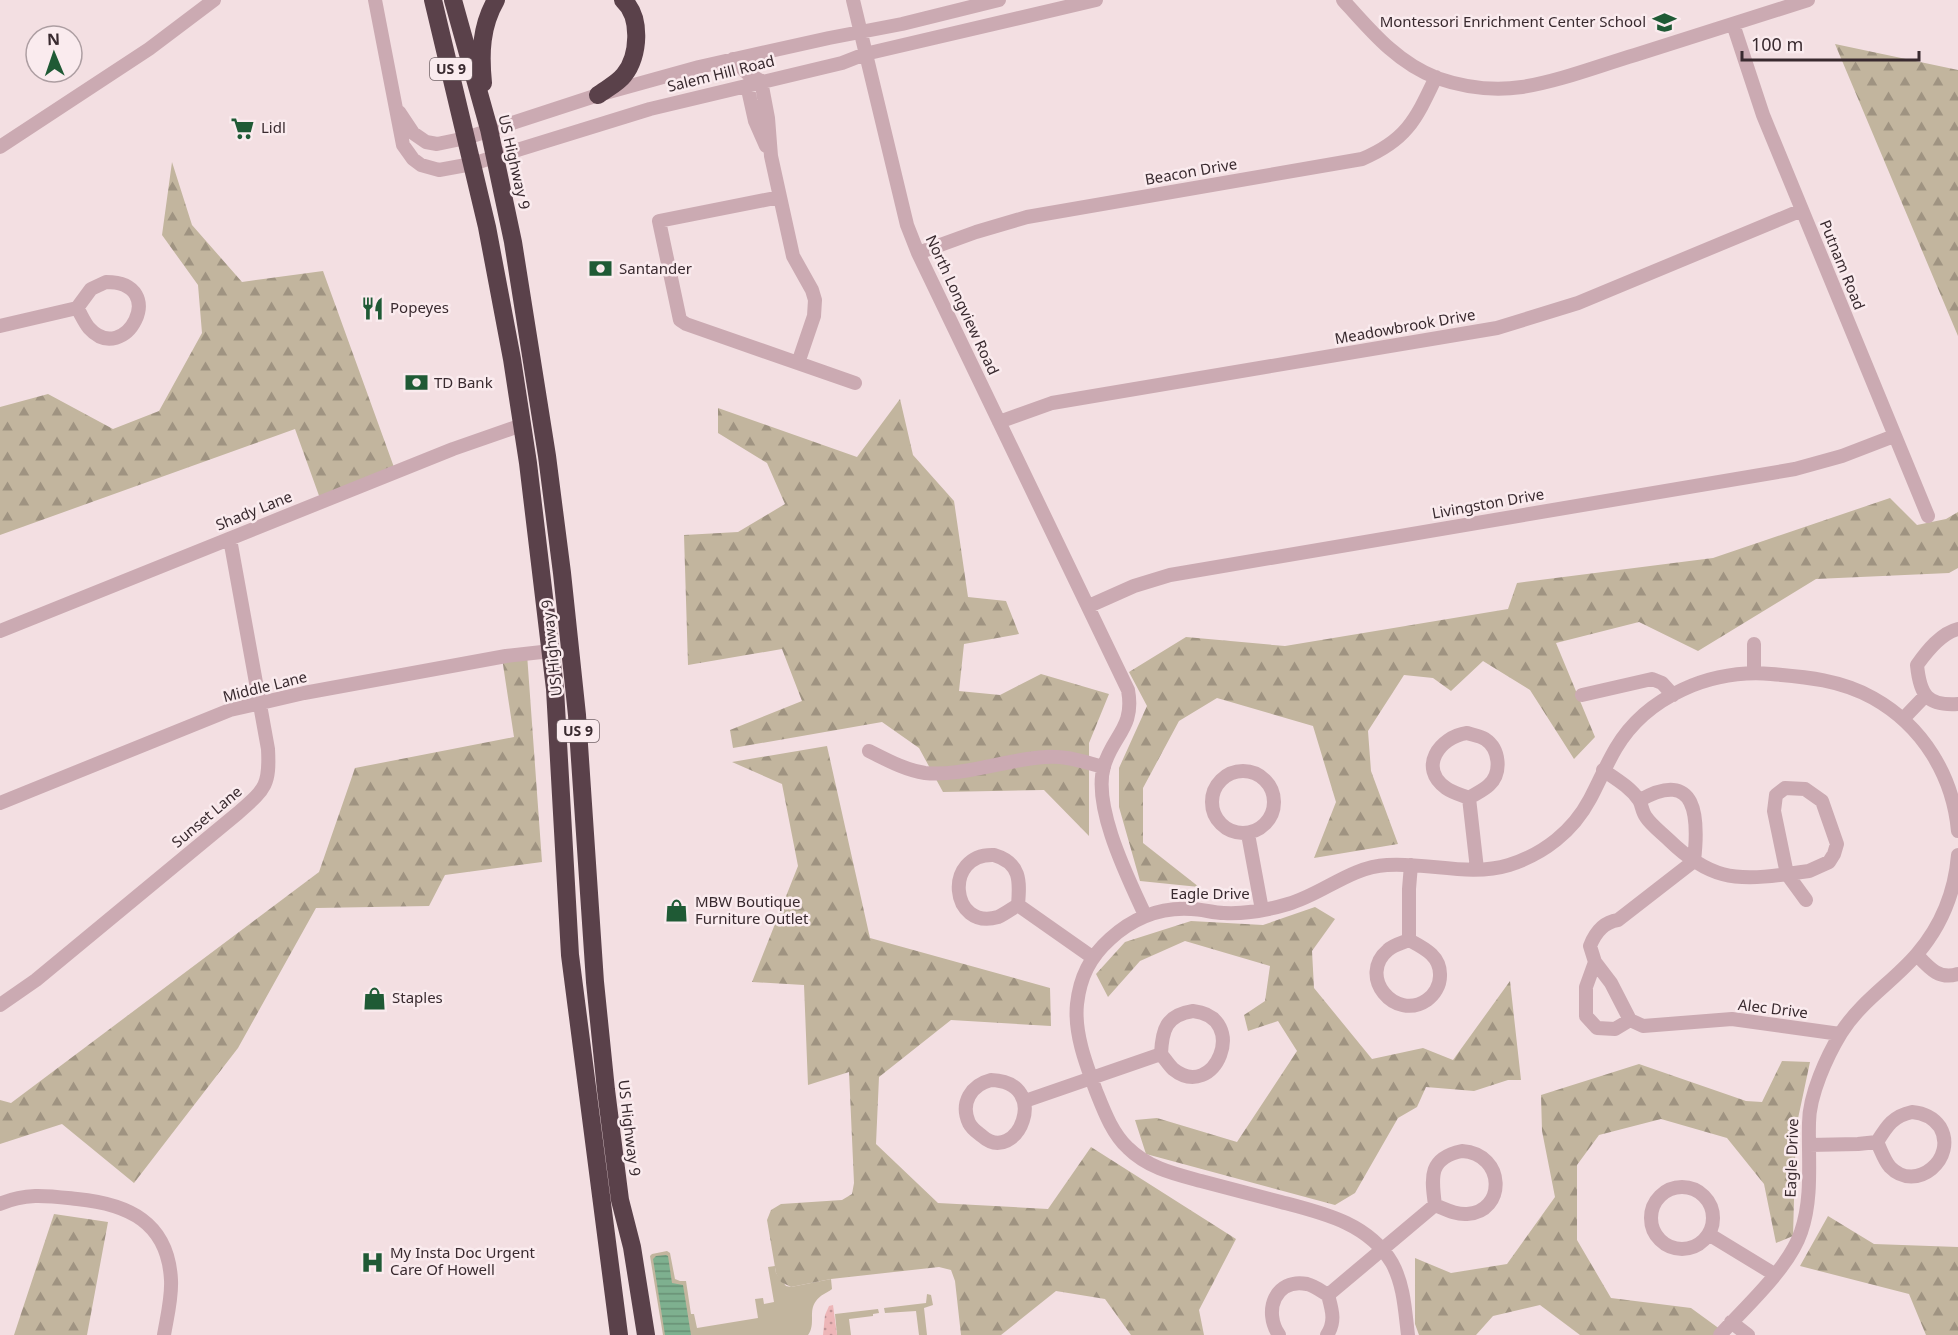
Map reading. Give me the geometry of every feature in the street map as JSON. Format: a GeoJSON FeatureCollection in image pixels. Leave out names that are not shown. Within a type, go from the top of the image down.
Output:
{"type":"FeatureCollection","features":[{"type":"Feature","properties":{"kind":"highway","name":"US Highway 9"},"geometry":{"type":"LineString","coordinates":[[433,0],[489,239],[522,425],[555,689],[570,955],[619,1335]]}},
{"type":"Feature","properties":{"kind":"highway","name":"US Highway 9"},"geometry":{"type":"LineString","coordinates":[[453,0],[487,122],[513,242],[547,456],[561,561],[577,715],[595,982],[606,1090],[620,1200],[632,1247],[646,1335]]}},
{"type":"Feature","properties":{"kind":"highway"},"geometry":{"type":"LineString","coordinates":[[487,122],[482,74],[482,36],[488,14],[496,0]]}},
{"type":"Feature","properties":{"kind":"highway"},"geometry":{"type":"LineString","coordinates":[[598,95],[623,77],[634,56],[636,35],[633,16],[623,0]]}},
{"type":"Feature","properties":{"kind":"street"},"geometry":{"type":"LineString","coordinates":[[0,147],[149,49],[214,0]]}},
{"type":"Feature","properties":{"kind":"street","name":"Salem Hill Road"},"geometry":{"type":"LineString","coordinates":[[375,0],[404,145],[413,159],[421,165],[439,170],[472,164],[495,155],[650,109],[842,63],[865,54],[1096,0]]}},
{"type":"Feature","properties":{"kind":"street","name":"North Longview Road"},"geometry":{"type":"LineString","coordinates":[[853,0],[907,225],[918,253],[1128,690],[1127,722],[1104,767]]}},
{"type":"Feature","properties":{"kind":"street","name":"Salem Hill Road"},"geometry":{"type":"LineString","coordinates":[[396,108],[413,133],[426,142],[437,144],[466,138],[487,122],[733,59],[860,33],[999,0]]}},
{"type":"Feature","properties":{"kind":"street"},"geometry":{"type":"LineString","coordinates":[[1343,0],[1372,34],[1385,45],[1409,63],[1436,77],[1474,86],[1523,87],[1556,80],[1809,0]]}},
{"type":"Feature","properties":{"kind":"street","name":"Putnam Road"},"geometry":{"type":"LineString","coordinates":[[1733,24],[1763,116],[1928,516]]}},
{"type":"Feature","properties":{"kind":"street"},"geometry":{"type":"LineString","coordinates":[[733,59],[740,68],[761,81],[768,118],[771,156],[793,256],[815,300],[814,316],[798,363]]}},
{"type":"Feature","properties":{"kind":"street","name":"Beacon Drive"},"geometry":{"type":"LineString","coordinates":[[918,253],[1027,217],[1362,159],[1386,147],[1405,132],[1416,119],[1436,77]]}},
{"type":"Feature","properties":{"kind":"street"},"geometry":{"type":"LineString","coordinates":[[747,85],[755,121],[771,156]]}},
{"type":"Feature","properties":{"kind":"street"},"geometry":{"type":"LineString","coordinates":[[780,197],[659,221],[680,320],[855,383]]}},
{"type":"Feature","properties":{"kind":"street","name":"Meadowbrook Drive"},"geometry":{"type":"LineString","coordinates":[[999,422],[1052,404],[1497,328],[1525,321],[1578,303],[1802,210]]}},
{"type":"Feature","properties":{"kind":"street"},"geometry":{"type":"LineString","coordinates":[[0,326],[77,308],[91,289],[106,282],[126,285],[136,297],[139,307],[135,323],[129,331],[111,338],[96,333],[89,327],[77,308]]}},
{"type":"Feature","properties":{"kind":"street","name":"Shady Lane"},"geometry":{"type":"LineString","coordinates":[[0,631],[453,449],[522,425]]}},
{"type":"Feature","properties":{"kind":"street","name":"Livingston Drive"},"geometry":{"type":"LineString","coordinates":[[1089,606],[1134,586],[1170,575],[1795,469],[1842,456],[1894,436]]}},
{"type":"Feature","properties":{"kind":"street","name":"Sunset Lane"},"geometry":{"type":"LineString","coordinates":[[0,1005],[45,972],[238,813],[262,790],[268,777],[268,749],[230,539]]}},
{"type":"Feature","properties":{"kind":"street"},"geometry":{"type":"LineString","coordinates":[[1958,629],[1949,631],[1943,636],[1917,665],[1918,683],[1925,696],[1938,704],[1958,704]]}},
{"type":"Feature","properties":{"kind":"street"},"geometry":{"type":"LineString","coordinates":[[1754,644],[1754,673]]}},
{"type":"Feature","properties":{"kind":"street","name":"Middle Lane"},"geometry":{"type":"LineString","coordinates":[[0,803],[230,710],[484,660],[551,651]]}},
{"type":"Feature","properties":{"kind":"street","name":"Eagle Drive"},"geometry":{"type":"LineString","coordinates":[[1408,1335],[1400,1281],[1392,1264],[1368,1236],[1350,1224],[1324,1213],[1171,1174],[1146,1163],[1121,1141],[1107,1117],[1091,1078],[1077,1021],[1080,991],[1092,957],[1127,925],[1145,915],[1187,908],[1227,913],[1262,910],[1293,902],[1357,871],[1383,865],[1477,869],[1510,864],[1534,855],[1555,842],[1584,810],[1603,770],[1632,726],[1650,710],[1673,695],[1717,678],[1754,673],[1821,679],[1867,695],[1903,719],[1925,743],[1955,792],[1958,831]]}},
{"type":"Feature","properties":{"kind":"street"},"geometry":{"type":"LineString","coordinates":[[1582,695],[1652,679],[1662,683],[1673,695]]}},
{"type":"Feature","properties":{"kind":"street"},"geometry":{"type":"LineString","coordinates":[[1903,719],[1925,696]]}},
{"type":"Feature","properties":{"kind":"street"},"geometry":{"type":"LineString","coordinates":[[1467,733],[1477,735],[1491,744],[1498,762],[1495,776],[1489,785],[1469,798],[1444,787],[1435,772],[1433,763],[1436,752],[1445,741],[1467,733]]}},
{"type":"Feature","properties":{"kind":"street"},"geometry":{"type":"LineString","coordinates":[[869,751],[901,766],[926,773],[944,773],[1045,757],[1068,758],[1104,767],[1101,795],[1105,817],[1145,915]]}},
{"type":"Feature","properties":{"kind":"street"},"geometry":{"type":"LineString","coordinates":[[1603,770],[1626,786],[1640,801],[1646,817],[1694,861],[1728,877],[1766,878],[1787,874],[1809,871],[1829,862],[1837,844],[1821,801],[1805,789],[1785,788],[1776,795],[1774,811],[1787,874],[1806,900]]}},
{"type":"Feature","properties":{"kind":"street"},"geometry":{"type":"LineString","coordinates":[[1238,771],[1248,772],[1264,779],[1274,795],[1274,804],[1267,821],[1248,834],[1229,830],[1220,824],[1211,805],[1213,790],[1219,782],[1238,771]]}},
{"type":"Feature","properties":{"kind":"street"},"geometry":{"type":"LineString","coordinates":[[1640,801],[1655,792],[1673,789],[1683,793],[1690,800],[1697,834],[1694,861]]}},
{"type":"Feature","properties":{"kind":"street"},"geometry":{"type":"LineString","coordinates":[[1469,798],[1477,869]]}},
{"type":"Feature","properties":{"kind":"street"},"geometry":{"type":"LineString","coordinates":[[1248,834],[1262,910]]}},
{"type":"Feature","properties":{"kind":"street"},"geometry":{"type":"LineString","coordinates":[[990,855],[1003,858],[1016,870],[1019,880],[1018,905],[1001,916],[985,918],[975,916],[968,912],[959,898],[960,874],[974,858],[990,855]]}},
{"type":"Feature","properties":{"kind":"street","name":"Eagle Drive"},"geometry":{"type":"LineString","coordinates":[[1720,1335],[1792,1253],[1802,1231],[1807,1209],[1810,1108],[1822,1072],[1840,1034],[1866,1003],[1917,955],[1936,928],[1949,900],[1958,855]]}},
{"type":"Feature","properties":{"kind":"street","name":"Alec Drive"},"geometry":{"type":"LineString","coordinates":[[1694,861],[1618,920],[1609,921],[1600,929],[1590,946],[1595,962],[1586,987],[1586,1016],[1597,1028],[1615,1029],[1630,1020],[1643,1026],[1732,1019],[1840,1034]]}},
{"type":"Feature","properties":{"kind":"street"},"geometry":{"type":"LineString","coordinates":[[1409,940],[1411,865]]}},
{"type":"Feature","properties":{"kind":"street"},"geometry":{"type":"LineString","coordinates":[[1018,905],[1092,957]]}},
{"type":"Feature","properties":{"kind":"street"},"geometry":{"type":"LineString","coordinates":[[1409,940],[1429,951],[1436,959],[1440,977],[1432,996],[1421,1004],[1401,1005],[1387,998],[1381,990],[1376,975],[1377,965],[1388,949],[1409,940]]}},
{"type":"Feature","properties":{"kind":"street"},"geometry":{"type":"LineString","coordinates":[[1917,955],[1937,974],[1942,976],[1958,974]]}},
{"type":"Feature","properties":{"kind":"street"},"geometry":{"type":"LineString","coordinates":[[1595,962],[1611,983],[1630,1020]]}},
{"type":"Feature","properties":{"kind":"street"},"geometry":{"type":"LineString","coordinates":[[1204,1012],[1220,1029],[1223,1042],[1219,1061],[1201,1075],[1191,1076],[1181,1073],[1172,1068],[1161,1054],[1164,1031],[1169,1022],[1183,1013],[1204,1012]]}},
{"type":"Feature","properties":{"kind":"street"},"geometry":{"type":"LineString","coordinates":[[1025,1101],[1161,1054]]}},
{"type":"Feature","properties":{"kind":"street"},"geometry":{"type":"LineString","coordinates":[[999,1080],[1009,1084],[1020,1092],[1025,1101],[1023,1126],[1010,1139],[1002,1143],[987,1140],[972,1127],[968,1120],[966,1108],[968,1095],[981,1083],[999,1080]]}},
{"type":"Feature","properties":{"kind":"street"},"geometry":{"type":"LineString","coordinates":[[1809,1145],[1877,1142],[1893,1120],[1902,1114],[1921,1113],[1941,1129],[1945,1149],[1937,1166],[1915,1177],[1891,1168],[1877,1142]]}},
{"type":"Feature","properties":{"kind":"street"},"geometry":{"type":"LineString","coordinates":[[1473,1152],[1490,1164],[1496,1174],[1496,1183],[1493,1196],[1486,1206],[1476,1212],[1466,1214],[1456,1213],[1435,1204],[1432,1176],[1441,1159],[1450,1154],[1473,1152]]}},
{"type":"Feature","properties":{"kind":"street"},"geometry":{"type":"LineString","coordinates":[[1681,1186],[1696,1189],[1708,1200],[1713,1211],[1714,1224],[1710,1235],[1694,1247],[1684,1250],[1674,1250],[1660,1243],[1652,1227],[1651,1210],[1655,1201],[1663,1193],[1681,1186]]}},
{"type":"Feature","properties":{"kind":"street"},"geometry":{"type":"LineString","coordinates":[[0,1204],[11,1199],[38,1195],[90,1200],[127,1210],[145,1222],[160,1240],[169,1263],[171,1287],[164,1335]]}},
{"type":"Feature","properties":{"kind":"street"},"geometry":{"type":"LineString","coordinates":[[1328,1295],[1435,1204]]}},
{"type":"Feature","properties":{"kind":"street"},"geometry":{"type":"LineString","coordinates":[[1710,1235],[1774,1274]]}},
{"type":"Feature","properties":{"kind":"street"},"geometry":{"type":"LineString","coordinates":[[1279,1335],[1271,1318],[1271,1306],[1280,1291],[1304,1283],[1328,1295],[1334,1314],[1327,1335]]}},
{"type":"Feature","properties":{"kind":"street"},"geometry":{"type":"LineString","coordinates":[[1731,1322],[1748,1335]]}},
{"type":"Feature","properties":{"kind":"green space"},"geometry":{"type":"Polygon","coordinates":[[[1835,44],[1958,70],[1958,336],[1835,44]]]}},
{"type":"Feature","properties":{"kind":"green space"},"geometry":{"type":"Polygon","coordinates":[[[172,162],[192,225],[242,282],[323,271],[395,470],[322,504],[295,429],[0,535],[0,407],[48,394],[113,429],[159,411],[202,333],[198,285],[162,235],[172,162]]]}},
{"type":"Feature","properties":{"kind":"green space"},"geometry":{"type":"Polygon","coordinates":[[[900,399],[913,455],[954,501],[968,597],[1006,601],[1019,634],[964,644],[959,691],[1000,695],[1041,674],[1109,694],[1089,743],[1089,836],[1044,790],[943,792],[919,748],[882,722],[733,748],[730,730],[802,701],[782,649],[688,665],[684,535],[738,532],[785,504],[767,463],[718,433],[718,408],[857,457],[900,399]]]}},
{"type":"Feature","properties":{"kind":"green space"},"geometry":{"type":"Polygon","coordinates":[[[1890,498],[1917,525],[1946,519],[1958,512],[1958,568],[1949,573],[1816,579],[1698,651],[1639,622],[1556,643],[1595,737],[1574,759],[1530,690],[1483,661],[1451,691],[1433,678],[1404,675],[1368,731],[1371,771],[1398,844],[1314,858],[1336,802],[1313,726],[1217,698],[1179,721],[1143,788],[1143,843],[1199,887],[1140,881],[1119,807],[1119,768],[1147,706],[1129,672],[1186,637],[1285,646],[1508,609],[1517,583],[1713,558],[1890,498]]]}},
{"type":"Feature","properties":{"kind":"green space"},"geometry":{"type":"Polygon","coordinates":[[[527,654],[542,862],[445,875],[429,906],[316,908],[238,1048],[134,1183],[62,1124],[0,1144],[0,1100],[11,1103],[319,872],[355,768],[514,737],[502,658],[527,654]]]}},
{"type":"Feature","properties":{"kind":"green space"},"geometry":{"type":"Polygon","coordinates":[[[827,746],[870,938],[1050,988],[1051,1026],[951,1020],[879,1077],[876,1144],[938,1203],[1048,1209],[1091,1147],[1236,1239],[1199,1310],[1204,1335],[1131,1335],[1105,1299],[1056,1291],[1001,1335],[961,1335],[955,1281],[951,1270],[939,1267],[831,1279],[791,1287],[781,1282],[776,1273],[767,1220],[771,1210],[781,1204],[842,1200],[852,1194],[854,1183],[849,1072],[808,1085],[804,985],[752,982],[798,866],[782,784],[732,762],[827,746]]]}},
{"type":"Feature","properties":{"kind":"green space"},"geometry":{"type":"Polygon","coordinates":[[[1315,907],[1335,919],[1312,951],[1314,988],[1372,1059],[1423,1048],[1453,1060],[1510,981],[1521,1080],[1508,1080],[1474,1091],[1426,1087],[1417,1107],[1398,1118],[1355,1193],[1335,1205],[1146,1154],[1135,1120],[1157,1118],[1237,1142],[1297,1051],[1278,1021],[1248,1031],[1244,1015],[1265,1001],[1270,966],[1185,941],[1140,961],[1108,997],[1096,974],[1125,942],[1191,921],[1263,925],[1315,907]]]}},
{"type":"Feature","properties":{"kind":"green space"},"geometry":{"type":"Polygon","coordinates":[[[1782,1061],[1810,1062],[1796,1128],[1793,1236],[1776,1243],[1764,1184],[1727,1138],[1661,1119],[1599,1135],[1577,1165],[1577,1240],[1611,1298],[1691,1308],[1728,1335],[1580,1335],[1540,1305],[1493,1316],[1476,1335],[1419,1335],[1415,1324],[1415,1258],[1451,1273],[1507,1264],[1555,1197],[1542,1131],[1541,1095],[1639,1064],[1746,1101],[1762,1102],[1782,1061]]]}},
{"type":"Feature","properties":{"kind":"green space"},"geometry":{"type":"Polygon","coordinates":[[[54,1214],[108,1222],[87,1335],[14,1335],[54,1214]]]}},
{"type":"Feature","properties":{"kind":"green space"},"geometry":{"type":"Polygon","coordinates":[[[1828,1216],[1874,1244],[1958,1247],[1958,1335],[1926,1335],[1909,1294],[1800,1266],[1828,1216]]]}},
{"type":"Feature","properties":{"kind":"green space"},"geometry":{"type":"Polygon","coordinates":[[[667,1251],[670,1253],[675,1279],[686,1281],[691,1314],[694,1314],[697,1328],[758,1318],[755,1299],[763,1298],[764,1304],[774,1302],[768,1267],[775,1266],[776,1273],[786,1286],[831,1279],[832,1289],[816,1301],[812,1313],[812,1326],[808,1335],[663,1335],[650,1256],[667,1251]]]}},
{"type":"Feature","properties":{"kind":"green space"},"geometry":{"type":"Polygon","coordinates":[[[927,1294],[931,1295],[933,1305],[924,1308],[927,1335],[919,1335],[916,1311],[885,1313],[884,1308],[926,1303],[927,1294]]]}},
{"type":"Feature","properties":{"kind":"green space"},"geometry":{"type":"Polygon","coordinates":[[[878,1309],[879,1313],[873,1316],[849,1319],[851,1335],[837,1335],[835,1314],[878,1309]]]}},
{"type":"Feature","properties":{"kind":"sand"},"geometry":{"type":"Polygon","coordinates":[[[833,1305],[837,1335],[823,1335],[825,1315],[829,1306],[833,1305]]]}},
{"type":"Feature","properties":{"kind":"shaded area"},"geometry":{"type":"Polygon","coordinates":[[[666,1255],[672,1283],[683,1285],[691,1335],[665,1335],[653,1259],[656,1256],[666,1255]]]}},
{"type":"Feature","properties":{"kind":"place","name":"Montessori Enrichment Center School"},"geometry":{"type":"Point","coordinates":[1664,22]}},
{"type":"Feature","properties":{"kind":"place","name":"Lidl"},"geometry":{"type":"Point","coordinates":[243,128]}},
{"type":"Feature","properties":{"kind":"place","name":"Santander"},"geometry":{"type":"Point","coordinates":[601,269]}},
{"type":"Feature","properties":{"kind":"place","name":"Popeyes"},"geometry":{"type":"Point","coordinates":[372,308]}},
{"type":"Feature","properties":{"kind":"place","name":"TD Bank"},"geometry":{"type":"Point","coordinates":[416,383]}},
{"type":"Feature","properties":{"kind":"place","name":"MBW Boutique Furniture Outlet"},"geometry":{"type":"Point","coordinates":[677,911]}},
{"type":"Feature","properties":{"kind":"place","name":"Staples"},"geometry":{"type":"Point","coordinates":[374,998]}},
{"type":"Feature","properties":{"kind":"place","name":"My Insta Doc Urgent Care Of Howell"},"geometry":{"type":"Point","coordinates":[372,1262]}}]}
